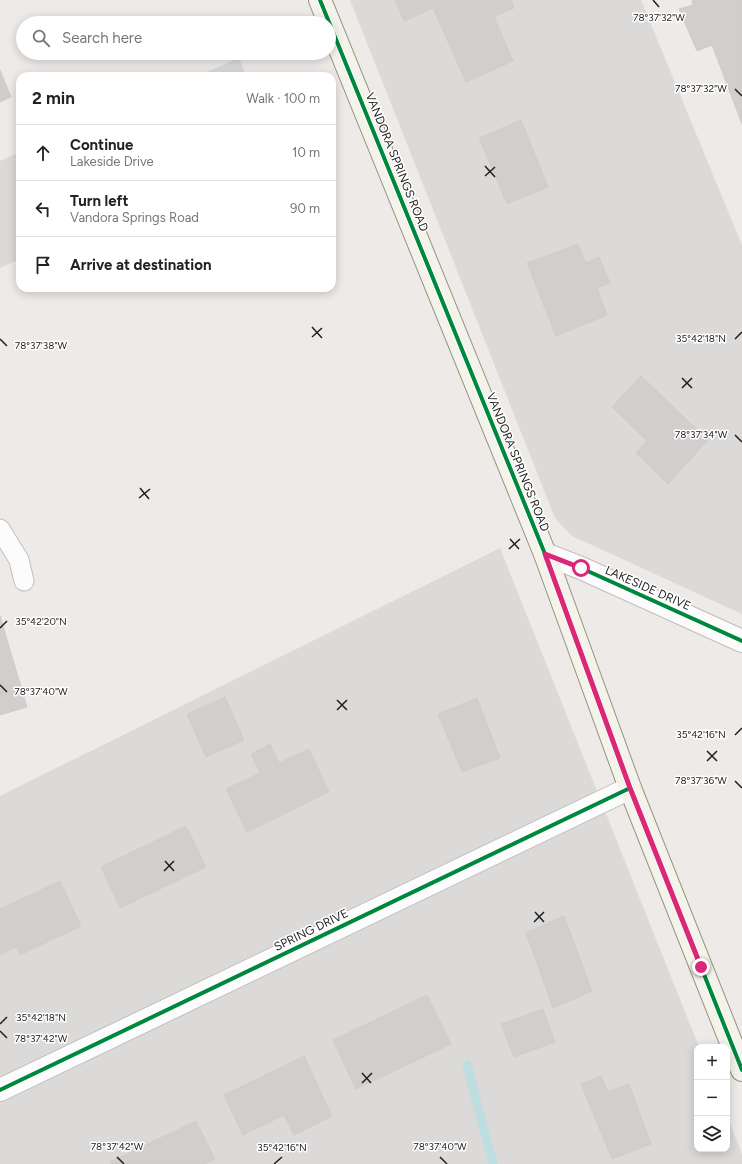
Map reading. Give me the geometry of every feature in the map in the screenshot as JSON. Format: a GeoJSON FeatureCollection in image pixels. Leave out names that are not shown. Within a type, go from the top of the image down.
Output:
{"type":"FeatureCollection","features":[{"type":"Feature","properties":{"kind":"street","name":"VANDORA SPRINGS ROAD"},"geometry":{"type":"LineString","coordinates":[[320,0],[326,16]]}},
{"type":"Feature","properties":{"kind":"street","name":"VANDORA SPRINGS ROAD"},"geometry":{"type":"LineString","coordinates":[[336,39],[545,554],[630,788],[742,1070]]}},
{"type":"Feature","properties":{"kind":"street","name":"LAKESIDE DRIVE"},"geometry":{"type":"LineString","coordinates":[[545,554],[581,568],[742,641]]}},
{"type":"Feature","properties":{"kind":"street","name":"SPRING DRIVE"},"geometry":{"type":"LineString","coordinates":[[0,1090],[630,788]]}},
{"type":"Feature","properties":{"kind":"lane"},"geometry":{"type":"LineString","coordinates":[[0,529],[18,560],[24,582]]}},
{"type":"Feature","properties":{"kind":"shaded area"},"geometry":{"type":"Polygon","coordinates":[[[350,0],[641,0],[742,245],[742,614],[572,536],[555,518],[350,0]]]}},
{"type":"Feature","properties":{"kind":"shaded area"},"geometry":{"type":"Polygon","coordinates":[[[234,60],[240,60],[244,72],[207,72],[234,60]]]}},
{"type":"Feature","properties":{"kind":"shaded area"},"geometry":{"type":"Polygon","coordinates":[[[16,154],[16,261],[0,268],[0,161],[16,154]]]}},
{"type":"Feature","properties":{"kind":"shaded area"},"geometry":{"type":"Polygon","coordinates":[[[500,548],[698,1044],[694,1044],[694,1152],[730,1152],[730,1124],[742,1154],[742,1164],[0,1164],[0,796],[500,548]]]}},
{"type":"Feature","properties":{"kind":"building"},"geometry":{"type":"Polygon","coordinates":[[[395,0],[511,0],[514,8],[494,17],[513,61],[466,82],[433,8],[404,21],[395,0]]]}},
{"type":"Feature","properties":{"kind":"building"},"geometry":{"type":"Polygon","coordinates":[[[692,0],[742,0],[742,124],[712,45],[697,51],[679,9],[693,5],[692,0]]]}},
{"type":"Feature","properties":{"kind":"building"},"geometry":{"type":"Polygon","coordinates":[[[0,70],[11,97],[0,102],[0,70]]]}},
{"type":"Feature","properties":{"kind":"building"},"geometry":{"type":"Polygon","coordinates":[[[521,120],[548,187],[507,204],[479,138],[521,120]]]}},
{"type":"Feature","properties":{"kind":"building"},"geometry":{"type":"Polygon","coordinates":[[[578,244],[586,263],[599,257],[610,283],[597,288],[607,315],[556,336],[527,263],[578,244]]]}},
{"type":"Feature","properties":{"kind":"building"},"geometry":{"type":"Polygon","coordinates":[[[641,376],[708,440],[668,484],[636,453],[647,441],[612,407],[641,376]]]}},
{"type":"Feature","properties":{"kind":"building"},"geometry":{"type":"Polygon","coordinates":[[[0,616],[27,707],[0,715],[0,616]]]}},
{"type":"Feature","properties":{"kind":"building"},"geometry":{"type":"Polygon","coordinates":[[[225,697],[244,740],[206,757],[187,714],[225,697]]]}},
{"type":"Feature","properties":{"kind":"building"},"geometry":{"type":"Polygon","coordinates":[[[477,698],[500,758],[462,772],[438,714],[477,698]]]}},
{"type":"Feature","properties":{"kind":"building"},"geometry":{"type":"Polygon","coordinates":[[[270,744],[279,763],[309,749],[329,792],[247,832],[226,789],[260,773],[251,754],[270,744]]]}},
{"type":"Feature","properties":{"kind":"building"},"geometry":{"type":"Polygon","coordinates":[[[186,826],[206,867],[120,908],[101,867],[186,826]]]}},
{"type":"Feature","properties":{"kind":"building"},"geometry":{"type":"Polygon","coordinates":[[[60,881],[81,926],[20,955],[16,947],[0,955],[0,909],[60,881]]]}},
{"type":"Feature","properties":{"kind":"building"},"geometry":{"type":"Polygon","coordinates":[[[564,916],[592,991],[553,1008],[526,933],[564,916]]]}},
{"type":"Feature","properties":{"kind":"building"},"geometry":{"type":"Polygon","coordinates":[[[427,995],[451,1044],[356,1089],[333,1040],[427,995]]]}},
{"type":"Feature","properties":{"kind":"building"},"geometry":{"type":"Polygon","coordinates":[[[543,1009],[555,1042],[514,1057],[501,1024],[543,1009]]]}},
{"type":"Feature","properties":{"kind":"building"},"geometry":{"type":"Polygon","coordinates":[[[304,1056],[332,1116],[294,1135],[284,1115],[243,1135],[224,1095],[304,1056]]]}},
{"type":"Feature","properties":{"kind":"building"},"geometry":{"type":"Polygon","coordinates":[[[601,1076],[608,1092],[629,1084],[651,1144],[612,1159],[581,1084],[601,1076]]]}},
{"type":"Feature","properties":{"kind":"building"},"geometry":{"type":"Polygon","coordinates":[[[196,1121],[215,1159],[205,1164],[111,1164],[110,1162],[196,1121]]]}},
{"type":"Feature","properties":{"kind":"waterway"},"geometry":{"type":"LineString","coordinates":[[467,1065],[493,1164]]}},
{"type":"Feature","properties":{"kind":"cycle path"},"geometry":{"type":"LineString","coordinates":[[320,0],[326,16]]}},
{"type":"Feature","properties":{"kind":"cycle path"},"geometry":{"type":"LineString","coordinates":[[336,39],[545,554],[630,788],[742,1070]]}},
{"type":"Feature","properties":{"kind":"cycle path"},"geometry":{"type":"LineString","coordinates":[[545,554],[581,568],[742,641]]}},
{"type":"Feature","properties":{"kind":"cycle path"},"geometry":{"type":"LineString","coordinates":[[0,1090],[630,788]]}},
{"type":"Feature","properties":{"kind":"route"},"geometry":{"type":"LineString","coordinates":[[581,568],[545,554],[630,788],[701,967]]}}]}
